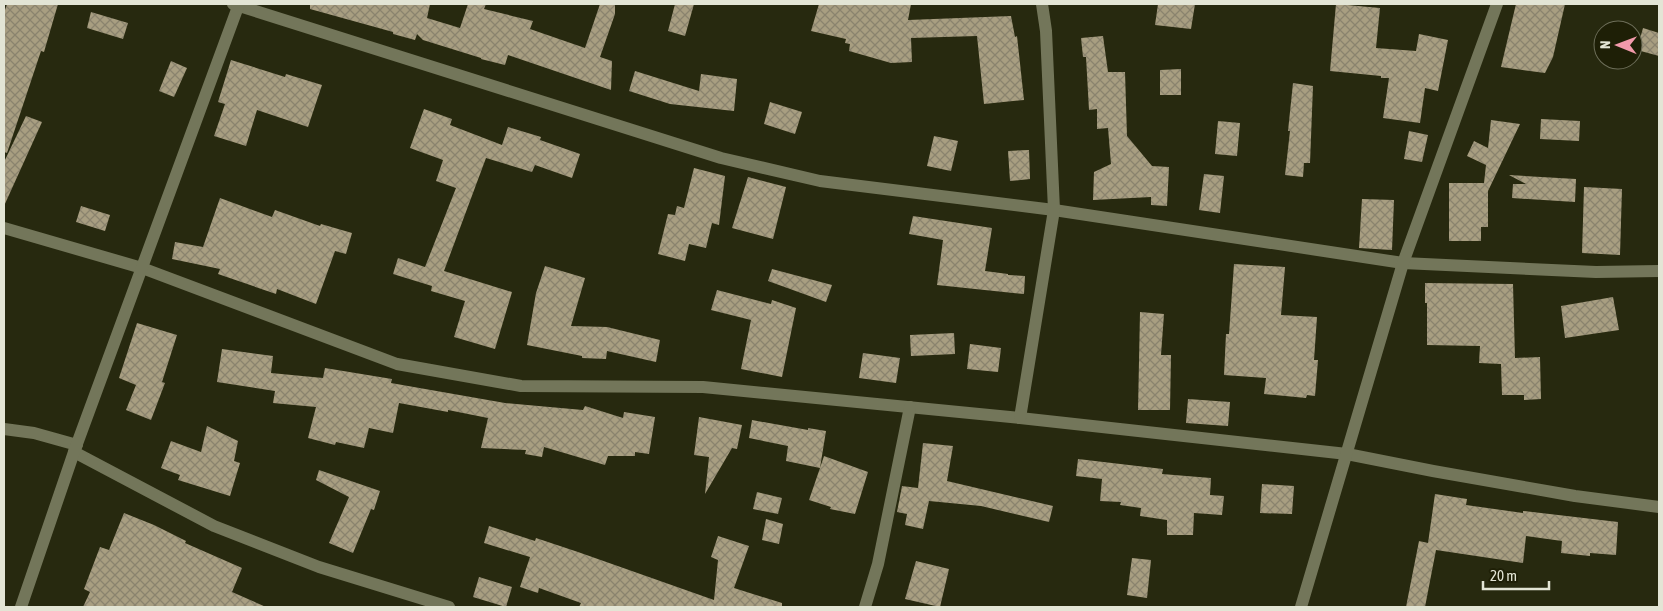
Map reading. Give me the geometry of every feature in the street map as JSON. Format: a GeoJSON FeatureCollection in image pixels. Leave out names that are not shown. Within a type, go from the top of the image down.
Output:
{"type":"FeatureCollection","features":[{"type":"Feature","properties":{"kind":"street"},"geometry":{"type":"LineString","coordinates":[[21,607],[76,449],[237,4],[721,158],[820,181],[1054,210],[1403,263],[1596,272],[1659,271]]}},
{"type":"Feature","properties":{"kind":"street"},"geometry":{"type":"LineString","coordinates":[[1020,418],[1054,210],[1046,30],[1042,4]]}},
{"type":"Feature","properties":{"kind":"street"},"geometry":{"type":"LineString","coordinates":[[1301,607],[1403,263],[1497,4]]}},
{"type":"Feature","properties":{"kind":"street"},"geometry":{"type":"LineString","coordinates":[[4,228],[142,268],[397,364],[521,386],[703,387],[1020,418],[1347,454],[1575,496],[1659,507]]}},
{"type":"Feature","properties":{"kind":"street"},"geometry":{"type":"LineString","coordinates":[[865,607],[878,564],[910,407]]}},
{"type":"Feature","properties":{"kind":"street"},"geometry":{"type":"LineString","coordinates":[[4,429],[34,433],[76,449],[214,526],[319,567],[450,607]]}},
{"type":"Feature","properties":{"kind":"building"},"geometry":{"type":"Polygon","coordinates":[[[7,4],[58,4],[44,52],[41,51],[7,153],[4,152],[4,13],[7,4]]]}},
{"type":"Feature","properties":{"kind":"building"},"geometry":{"type":"Polygon","coordinates":[[[310,4],[430,4],[427,18],[460,28],[468,4],[486,4],[484,9],[533,21],[530,29],[585,48],[600,4],[615,4],[615,14],[600,57],[612,61],[611,90],[508,55],[505,65],[423,40],[417,34],[415,40],[393,34],[393,32],[310,9],[310,4]]]}},
{"type":"Feature","properties":{"kind":"building"},"geometry":{"type":"Polygon","coordinates":[[[675,4],[694,4],[685,36],[668,31],[675,4]]]}},
{"type":"Feature","properties":{"kind":"building"},"geometry":{"type":"Polygon","coordinates":[[[819,4],[911,4],[908,20],[1011,16],[1015,37],[1017,36],[1024,100],[984,104],[977,36],[911,38],[912,62],[891,63],[849,51],[850,44],[845,43],[846,39],[811,31],[819,4]]]}},
{"type":"Feature","properties":{"kind":"building"},"geometry":{"type":"Polygon","coordinates":[[[1158,4],[1195,4],[1191,29],[1155,25],[1158,4]]]}},
{"type":"Feature","properties":{"kind":"building"},"geometry":{"type":"Polygon","coordinates":[[[1336,4],[1380,8],[1376,48],[1416,51],[1419,34],[1448,40],[1438,91],[1425,88],[1420,123],[1383,118],[1389,78],[1330,71],[1336,4]]]}},
{"type":"Feature","properties":{"kind":"building"},"geometry":{"type":"Polygon","coordinates":[[[1516,4],[1565,4],[1553,57],[1545,73],[1501,67],[1516,4]]]}},
{"type":"Feature","properties":{"kind":"building"},"geometry":{"type":"Polygon","coordinates":[[[91,12],[128,23],[123,39],[87,28],[91,12]]]}},
{"type":"Feature","properties":{"kind":"building"},"geometry":{"type":"Polygon","coordinates":[[[1643,28],[1659,33],[1659,56],[1643,52],[1643,28]]]}},
{"type":"Feature","properties":{"kind":"building"},"geometry":{"type":"Polygon","coordinates":[[[1103,36],[1108,72],[1125,72],[1127,136],[1152,166],[1169,167],[1167,206],[1151,205],[1151,197],[1093,200],[1094,172],[1111,164],[1108,128],[1097,129],[1097,109],[1089,110],[1086,57],[1083,57],[1081,38],[1103,36]]]}},
{"type":"Feature","properties":{"kind":"building"},"geometry":{"type":"Polygon","coordinates":[[[231,60],[285,77],[286,74],[322,85],[308,127],[257,110],[246,146],[214,136],[225,104],[218,102],[231,60]]]}},
{"type":"Feature","properties":{"kind":"building"},"geometry":{"type":"Polygon","coordinates":[[[171,61],[187,68],[174,97],[159,91],[171,61]]]}},
{"type":"Feature","properties":{"kind":"building"},"geometry":{"type":"Polygon","coordinates":[[[1181,69],[1181,95],[1160,95],[1160,70],[1181,69]]]}},
{"type":"Feature","properties":{"kind":"building"},"geometry":{"type":"Polygon","coordinates":[[[635,71],[699,91],[701,74],[737,79],[734,111],[670,104],[629,91],[635,71]]]}},
{"type":"Feature","properties":{"kind":"building"},"geometry":{"type":"Polygon","coordinates":[[[1293,83],[1313,86],[1310,163],[1304,163],[1303,177],[1285,175],[1293,83]]]}},
{"type":"Feature","properties":{"kind":"building"},"geometry":{"type":"Polygon","coordinates":[[[770,102],[802,112],[795,134],[764,124],[770,102]]]}},
{"type":"Feature","properties":{"kind":"building"},"geometry":{"type":"Polygon","coordinates":[[[424,109],[452,119],[450,125],[502,145],[508,127],[541,137],[540,140],[580,154],[572,178],[535,165],[532,172],[486,158],[444,271],[512,292],[495,349],[454,337],[465,301],[431,291],[432,286],[393,274],[398,258],[425,267],[456,188],[436,181],[443,160],[410,148],[424,109]]]}},
{"type":"Feature","properties":{"kind":"building"},"geometry":{"type":"Polygon","coordinates":[[[26,116],[42,122],[4,206],[4,162],[26,116]]]}},
{"type":"Feature","properties":{"kind":"building"},"geometry":{"type":"Polygon","coordinates":[[[1541,119],[1580,121],[1579,141],[1540,139],[1541,119]]]}},
{"type":"Feature","properties":{"kind":"building"},"geometry":{"type":"Polygon","coordinates":[[[1491,120],[1520,124],[1488,191],[1488,227],[1481,227],[1481,241],[1449,241],[1449,183],[1484,183],[1486,165],[1467,156],[1474,141],[1488,148],[1491,120]]]}},
{"type":"Feature","properties":{"kind":"building"},"geometry":{"type":"Polygon","coordinates":[[[1218,121],[1240,123],[1237,156],[1215,154],[1218,121]]]}},
{"type":"Feature","properties":{"kind":"building"},"geometry":{"type":"Polygon","coordinates":[[[1409,131],[1428,135],[1422,162],[1404,159],[1409,131]]]}},
{"type":"Feature","properties":{"kind":"building"},"geometry":{"type":"Polygon","coordinates":[[[934,136],[958,141],[951,171],[927,166],[934,136]]]}},
{"type":"Feature","properties":{"kind":"building"},"geometry":{"type":"Polygon","coordinates":[[[1029,150],[1030,179],[1010,181],[1008,151],[1029,150]]]}},
{"type":"Feature","properties":{"kind":"building"},"geometry":{"type":"Polygon","coordinates":[[[694,168],[725,176],[719,225],[712,223],[706,248],[689,244],[685,261],[658,254],[668,214],[675,215],[677,206],[684,208],[694,168]]]}},
{"type":"Feature","properties":{"kind":"building"},"geometry":{"type":"Polygon","coordinates":[[[1204,174],[1224,176],[1220,213],[1199,210],[1204,174]]]}},
{"type":"Feature","properties":{"kind":"building"},"geometry":{"type":"Polygon","coordinates":[[[1509,175],[1576,179],[1575,202],[1512,198],[1513,184],[1526,184],[1509,175]]]}},
{"type":"Feature","properties":{"kind":"building"},"geometry":{"type":"Polygon","coordinates":[[[748,177],[786,187],[773,239],[732,228],[748,177]]]}},
{"type":"Feature","properties":{"kind":"building"},"geometry":{"type":"Polygon","coordinates":[[[1584,187],[1622,189],[1620,255],[1582,253],[1584,187]]]}},
{"type":"Feature","properties":{"kind":"building"},"geometry":{"type":"Polygon","coordinates":[[[220,198],[272,217],[275,210],[320,226],[321,224],[352,233],[346,254],[335,251],[316,304],[277,289],[276,294],[218,274],[220,269],[172,259],[175,242],[203,247],[220,198]]]}},
{"type":"Feature","properties":{"kind":"building"},"geometry":{"type":"Polygon","coordinates":[[[1362,199],[1394,200],[1392,250],[1359,248],[1362,199]]]}},
{"type":"Feature","properties":{"kind":"building"},"geometry":{"type":"Polygon","coordinates":[[[81,206],[110,215],[105,231],[76,222],[81,206]]]}},
{"type":"Feature","properties":{"kind":"building"},"geometry":{"type":"Polygon","coordinates":[[[913,216],[992,228],[985,271],[1025,276],[1024,294],[937,285],[943,240],[909,234],[913,216]]]}},
{"type":"Feature","properties":{"kind":"building"},"geometry":{"type":"Polygon","coordinates":[[[1234,264],[1285,267],[1281,315],[1317,317],[1314,360],[1318,360],[1315,396],[1307,395],[1306,398],[1264,394],[1266,378],[1224,375],[1226,334],[1229,334],[1234,264]]]}},
{"type":"Feature","properties":{"kind":"building"},"geometry":{"type":"Polygon","coordinates":[[[545,266],[585,278],[571,326],[607,327],[660,340],[656,362],[607,351],[606,359],[582,358],[582,356],[527,345],[536,293],[545,266]]]}},
{"type":"Feature","properties":{"kind":"building"},"geometry":{"type":"Polygon","coordinates":[[[772,269],[832,285],[826,302],[768,281],[772,269]]]}},
{"type":"Feature","properties":{"kind":"building"},"geometry":{"type":"Polygon","coordinates":[[[1425,283],[1513,284],[1515,358],[1540,357],[1541,399],[1524,400],[1524,395],[1502,395],[1501,364],[1479,363],[1480,346],[1427,345],[1425,283]]]}},
{"type":"Feature","properties":{"kind":"building"},"geometry":{"type":"Polygon","coordinates":[[[717,290],[771,304],[772,300],[796,308],[782,377],[741,369],[751,320],[711,310],[717,290]]]}},
{"type":"Feature","properties":{"kind":"building"},"geometry":{"type":"Polygon","coordinates":[[[1613,297],[1619,330],[1565,338],[1561,306],[1613,297]]]}},
{"type":"Feature","properties":{"kind":"building"},"geometry":{"type":"Polygon","coordinates":[[[1140,312],[1164,314],[1161,355],[1171,355],[1170,410],[1138,410],[1140,312]]]}},
{"type":"Feature","properties":{"kind":"building"},"geometry":{"type":"Polygon","coordinates":[[[137,323],[177,335],[162,382],[165,383],[151,420],[126,410],[136,385],[119,378],[137,323]]]}},
{"type":"Feature","properties":{"kind":"building"},"geometry":{"type":"Polygon","coordinates":[[[954,333],[955,354],[911,356],[910,335],[954,333]]]}},
{"type":"Feature","properties":{"kind":"building"},"geometry":{"type":"Polygon","coordinates":[[[970,344],[1001,348],[998,372],[967,369],[970,344]]]}},
{"type":"Feature","properties":{"kind":"building"},"geometry":{"type":"Polygon","coordinates":[[[222,349],[273,356],[271,373],[323,378],[325,368],[392,379],[391,383],[505,403],[583,410],[585,406],[623,418],[624,412],[655,417],[649,454],[635,452],[635,456],[608,456],[605,465],[544,447],[542,457],[525,454],[526,450],[481,448],[488,418],[399,403],[393,433],[369,428],[364,448],[336,442],[335,445],[308,438],[316,407],[273,403],[275,391],[217,382],[222,349]]]}},
{"type":"Feature","properties":{"kind":"building"},"geometry":{"type":"Polygon","coordinates":[[[863,353],[900,358],[896,383],[859,378],[863,353]]]}},
{"type":"Feature","properties":{"kind":"building"},"geometry":{"type":"Polygon","coordinates":[[[1188,399],[1230,402],[1228,426],[1186,423],[1188,399]]]}},
{"type":"Feature","properties":{"kind":"building"},"geometry":{"type":"Polygon","coordinates":[[[699,417],[742,425],[737,449],[732,448],[705,494],[709,457],[694,455],[699,417]]]}},
{"type":"Feature","properties":{"kind":"building"},"geometry":{"type":"Polygon","coordinates":[[[752,420],[808,430],[808,428],[826,431],[820,468],[786,461],[788,446],[749,438],[752,420]]]}},
{"type":"Feature","properties":{"kind":"building"},"geometry":{"type":"Polygon","coordinates":[[[207,426],[238,441],[234,461],[240,463],[230,496],[178,480],[180,475],[161,468],[171,441],[201,452],[207,426]]]}},
{"type":"Feature","properties":{"kind":"building"},"geometry":{"type":"Polygon","coordinates":[[[923,443],[953,446],[947,481],[1053,506],[1049,522],[981,506],[929,501],[923,529],[905,525],[907,514],[897,512],[902,486],[918,488],[923,443]]]}},
{"type":"Feature","properties":{"kind":"building"},"geometry":{"type":"Polygon","coordinates":[[[824,456],[868,472],[855,514],[830,509],[831,507],[809,500],[824,456]]]}},
{"type":"Feature","properties":{"kind":"building"},"geometry":{"type":"Polygon","coordinates":[[[1078,459],[1163,469],[1162,474],[1211,478],[1210,495],[1224,496],[1222,515],[1194,513],[1193,535],[1167,535],[1167,520],[1140,516],[1141,508],[1120,505],[1121,502],[1100,501],[1102,479],[1076,476],[1078,459]]]}},
{"type":"Feature","properties":{"kind":"building"},"geometry":{"type":"Polygon","coordinates":[[[319,470],[380,491],[374,510],[371,509],[353,553],[329,543],[349,497],[316,480],[319,470]]]}},
{"type":"Feature","properties":{"kind":"building"},"geometry":{"type":"Polygon","coordinates":[[[1262,484],[1294,486],[1292,514],[1260,513],[1262,484]]]}},
{"type":"Feature","properties":{"kind":"building"},"geometry":{"type":"Polygon","coordinates":[[[757,492],[782,498],[778,514],[753,509],[757,492]]]}},
{"type":"Feature","properties":{"kind":"building"},"geometry":{"type":"Polygon","coordinates":[[[1435,494],[1467,499],[1466,505],[1523,513],[1523,511],[1618,522],[1616,555],[1590,553],[1590,556],[1561,553],[1562,541],[1526,536],[1523,563],[1436,550],[1425,607],[1406,607],[1419,541],[1428,543],[1435,494]]]}},
{"type":"Feature","properties":{"kind":"building"},"geometry":{"type":"Polygon","coordinates":[[[124,513],[154,525],[186,541],[185,543],[242,568],[232,592],[266,607],[83,607],[90,592],[84,589],[100,547],[109,550],[124,513]]]}},
{"type":"Feature","properties":{"kind":"building"},"geometry":{"type":"Polygon","coordinates":[[[766,519],[783,524],[779,544],[762,540],[766,519]]]}},
{"type":"Feature","properties":{"kind":"building"},"geometry":{"type":"Polygon","coordinates":[[[489,526],[535,541],[536,538],[714,600],[718,560],[711,557],[718,536],[749,546],[734,588],[782,603],[782,607],[579,607],[581,603],[539,588],[538,593],[520,587],[530,557],[484,543],[489,526]]]}},
{"type":"Feature","properties":{"kind":"building"},"geometry":{"type":"Polygon","coordinates":[[[1132,558],[1151,560],[1147,598],[1127,595],[1132,558]]]}},
{"type":"Feature","properties":{"kind":"building"},"geometry":{"type":"Polygon","coordinates":[[[916,561],[949,569],[940,607],[905,599],[916,561]]]}},
{"type":"Feature","properties":{"kind":"building"},"geometry":{"type":"Polygon","coordinates":[[[479,577],[512,587],[506,607],[473,597],[479,577]]]}}]}
